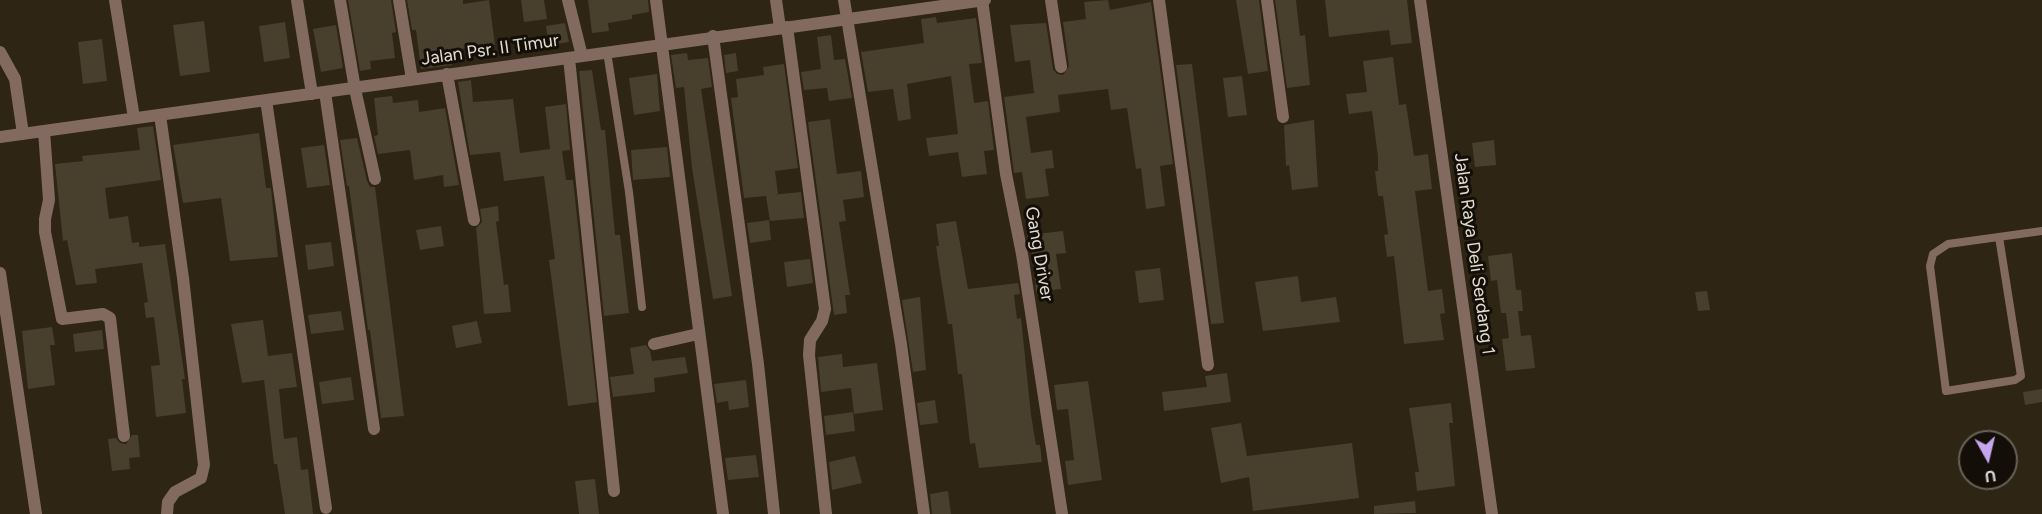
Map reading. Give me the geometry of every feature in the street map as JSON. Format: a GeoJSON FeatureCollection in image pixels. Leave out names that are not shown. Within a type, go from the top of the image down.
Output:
{"type":"FeatureCollection","features":[{"type":"Feature","properties":{"kind":"street"},"geometry":{"type":"LineString","coordinates":[[115,0],[134,118]]}},
{"type":"Feature","properties":{"kind":"street"},"geometry":{"type":"LineString","coordinates":[[297,0],[312,94]]}},
{"type":"Feature","properties":{"kind":"street"},"geometry":{"type":"LineString","coordinates":[[339,0],[355,89],[375,179]]}},
{"type":"Feature","properties":{"kind":"street"},"geometry":{"type":"LineString","coordinates":[[399,0],[412,79]]}},
{"type":"Feature","properties":{"kind":"street"},"geometry":{"type":"LineString","coordinates":[[568,0],[576,57],[614,491]]}},
{"type":"Feature","properties":{"kind":"street"},"geometry":{"type":"LineString","coordinates":[[656,0],[723,514]]}},
{"type":"Feature","properties":{"kind":"street"},"geometry":{"type":"LineString","coordinates":[[776,0],[784,28],[825,309],[809,347],[826,514]]}},
{"type":"Feature","properties":{"kind":"street"},"geometry":{"type":"LineString","coordinates":[[844,0],[901,344],[924,514]]}},
{"type":"Feature","properties":{"kind":"street","name":"Jalan Psr. II Timur"},"geometry":{"type":"LineString","coordinates":[[0,137],[847,19],[924,4],[983,0]]}},
{"type":"Feature","properties":{"kind":"street","name":"Gang Driver"},"geometry":{"type":"LineString","coordinates":[[983,0],[1006,174],[1022,254],[1062,514]]}},
{"type":"Feature","properties":{"kind":"street"},"geometry":{"type":"LineString","coordinates":[[1052,0],[1061,67]]}},
{"type":"Feature","properties":{"kind":"street"},"geometry":{"type":"LineString","coordinates":[[1159,0],[1208,365]]}},
{"type":"Feature","properties":{"kind":"street"},"geometry":{"type":"LineString","coordinates":[[1267,0],[1283,117]]}},
{"type":"Feature","properties":{"kind":"street","name":"Jalan Raya Deli Serdang 1"},"geometry":{"type":"LineString","coordinates":[[1420,0],[1492,514]]}},
{"type":"Feature","properties":{"kind":"street"},"geometry":{"type":"LineString","coordinates":[[713,36],[758,364],[774,514]]}},
{"type":"Feature","properties":{"kind":"street"},"geometry":{"type":"LineString","coordinates":[[0,52],[15,79],[22,134]]}},
{"type":"Feature","properties":{"kind":"street"},"geometry":{"type":"LineString","coordinates":[[447,74],[474,220]]}},
{"type":"Feature","properties":{"kind":"street"},"geometry":{"type":"LineString","coordinates":[[325,92],[374,429]]}},
{"type":"Feature","properties":{"kind":"street"},"geometry":{"type":"LineString","coordinates":[[266,100],[326,508]]}},
{"type":"Feature","properties":{"kind":"street"},"geometry":{"type":"LineString","coordinates":[[160,115],[183,278],[204,465],[201,478],[175,492],[168,502],[167,514]]}},
{"type":"Feature","properties":{"kind":"street"},"geometry":{"type":"LineString","coordinates":[[44,131],[49,200],[45,232],[62,319],[66,321],[103,314],[110,318],[124,436]]}},
{"type":"Feature","properties":{"kind":"street"},"geometry":{"type":"LineString","coordinates":[[0,273],[36,514]]}},
{"type":"Feature","properties":{"kind":"street"},"geometry":{"type":"LineString","coordinates":[[654,344],[698,334]]}},
{"type":"Feature","properties":{"kind":"lane"},"geometry":{"type":"LineString","coordinates":[[607,52],[629,192],[642,308]]}},
{"type":"Feature","properties":{"kind":"lane"},"geometry":{"type":"LineString","coordinates":[[1999,237],[2021,376],[2014,380],[1946,391],[1931,259],[1937,250],[1948,244],[2042,231]]}},
{"type":"Feature","properties":{"kind":"building"},"geometry":{"type":"Polygon","coordinates":[[[348,0],[391,0],[396,32],[392,33],[395,58],[370,61],[371,69],[360,71],[348,0]]]}},
{"type":"Feature","properties":{"kind":"building"},"geometry":{"type":"Polygon","coordinates":[[[407,0],[463,0],[463,4],[489,0],[495,45],[451,50],[452,65],[421,69],[416,30],[412,30],[407,0]]]}},
{"type":"Feature","properties":{"kind":"building"},"geometry":{"type":"Polygon","coordinates":[[[521,0],[544,0],[547,19],[524,22],[521,0]]]}},
{"type":"Feature","properties":{"kind":"building"},"geometry":{"type":"Polygon","coordinates":[[[588,0],[648,0],[649,12],[632,15],[632,19],[608,23],[609,31],[592,33],[588,0]]]}},
{"type":"Feature","properties":{"kind":"building"},"geometry":{"type":"Polygon","coordinates":[[[1108,0],[1110,10],[1151,2],[1173,164],[1160,166],[1165,206],[1146,209],[1141,168],[1136,169],[1127,108],[1111,110],[1108,89],[1058,95],[1060,112],[1026,117],[1031,153],[1052,150],[1054,168],[1045,169],[1049,196],[1026,199],[1022,172],[1014,173],[1004,97],[1034,93],[1030,60],[1015,62],[1010,25],[1046,23],[1053,69],[1057,74],[1063,75],[1069,66],[1063,22],[1086,19],[1084,2],[1108,0]]]}},
{"type":"Feature","properties":{"kind":"building"},"geometry":{"type":"Polygon","coordinates":[[[1236,0],[1259,0],[1268,71],[1248,74],[1236,0]]]}},
{"type":"Feature","properties":{"kind":"building"},"geometry":{"type":"Polygon","coordinates":[[[1275,0],[1296,0],[1300,36],[1305,35],[1310,85],[1287,88],[1275,0]]]}},
{"type":"Feature","properties":{"kind":"building"},"geometry":{"type":"Polygon","coordinates":[[[1325,0],[1407,0],[1412,43],[1391,45],[1389,30],[1329,37],[1325,0]]]}},
{"type":"Feature","properties":{"kind":"building"},"geometry":{"type":"Polygon","coordinates":[[[936,17],[937,23],[976,18],[982,63],[969,64],[974,103],[988,101],[994,150],[984,151],[987,174],[962,177],[958,152],[929,156],[926,138],[958,134],[951,76],[907,84],[911,119],[898,121],[893,89],[868,92],[861,52],[924,43],[921,19],[936,17]]]}},
{"type":"Feature","properties":{"kind":"building"},"geometry":{"type":"Polygon","coordinates":[[[204,21],[210,72],[180,76],[173,25],[204,21]]]}},
{"type":"Feature","properties":{"kind":"building"},"geometry":{"type":"Polygon","coordinates":[[[285,22],[290,58],[264,62],[259,26],[285,22]]]}},
{"type":"Feature","properties":{"kind":"building"},"geometry":{"type":"Polygon","coordinates":[[[565,23],[569,42],[549,45],[546,26],[565,23]]]}},
{"type":"Feature","properties":{"kind":"building"},"geometry":{"type":"Polygon","coordinates":[[[336,25],[343,68],[321,72],[313,29],[336,25]]]}},
{"type":"Feature","properties":{"kind":"building"},"geometry":{"type":"Polygon","coordinates":[[[831,35],[834,60],[845,59],[852,98],[829,101],[827,88],[804,90],[801,72],[821,69],[817,37],[831,35]]]}},
{"type":"Feature","properties":{"kind":"building"},"geometry":{"type":"Polygon","coordinates":[[[102,39],[107,81],[83,84],[78,42],[102,39]]]}},
{"type":"Feature","properties":{"kind":"building"},"geometry":{"type":"Polygon","coordinates":[[[687,53],[688,60],[708,58],[712,87],[701,89],[732,296],[713,299],[692,168],[684,87],[676,88],[671,55],[687,53]]]}},
{"type":"Feature","properties":{"kind":"building"},"geometry":{"type":"Polygon","coordinates":[[[736,53],[738,71],[726,73],[724,55],[736,53]]]}},
{"type":"Feature","properties":{"kind":"building"},"geometry":{"type":"Polygon","coordinates":[[[1393,57],[1399,105],[1406,104],[1414,156],[1428,154],[1432,189],[1415,191],[1428,291],[1442,289],[1445,313],[1440,314],[1444,340],[1404,344],[1394,256],[1387,257],[1384,235],[1388,234],[1383,196],[1378,196],[1375,171],[1378,171],[1378,157],[1372,111],[1349,114],[1346,94],[1367,92],[1363,61],[1393,57]]]}},
{"type":"Feature","properties":{"kind":"building"},"geometry":{"type":"Polygon","coordinates":[[[784,64],[798,168],[775,171],[778,194],[771,195],[801,192],[804,218],[770,221],[766,196],[744,198],[731,98],[738,97],[736,79],[764,75],[763,67],[784,64]]]}},
{"type":"Feature","properties":{"kind":"building"},"geometry":{"type":"Polygon","coordinates":[[[1192,64],[1224,323],[1211,324],[1176,65],[1192,64]]]}},
{"type":"Feature","properties":{"kind":"building"},"geometry":{"type":"Polygon","coordinates":[[[592,70],[601,130],[605,130],[615,235],[620,235],[629,313],[604,316],[579,71],[592,70]]]}},
{"type":"Feature","properties":{"kind":"building"},"geometry":{"type":"Polygon","coordinates":[[[657,74],[660,111],[634,115],[629,78],[657,74]]]}},
{"type":"Feature","properties":{"kind":"building"},"geometry":{"type":"Polygon","coordinates":[[[1242,76],[1247,115],[1228,117],[1223,78],[1242,76]]]}},
{"type":"Feature","properties":{"kind":"building"},"geometry":{"type":"Polygon","coordinates":[[[471,80],[473,102],[513,99],[520,153],[550,149],[545,107],[566,104],[570,150],[562,151],[566,180],[573,180],[597,402],[568,406],[549,260],[555,259],[544,176],[504,181],[500,152],[470,155],[458,82],[471,80]]]}},
{"type":"Feature","properties":{"kind":"building"},"geometry":{"type":"Polygon","coordinates":[[[392,96],[393,103],[418,100],[419,112],[445,108],[459,185],[444,187],[443,175],[414,180],[410,150],[378,154],[374,136],[378,135],[374,98],[392,96]]]}},
{"type":"Feature","properties":{"kind":"building"},"geometry":{"type":"Polygon","coordinates":[[[830,119],[837,174],[861,171],[864,197],[843,200],[846,221],[839,222],[850,295],[845,295],[847,313],[834,315],[808,122],[830,119]]]}},
{"type":"Feature","properties":{"kind":"building"},"geometry":{"type":"Polygon","coordinates":[[[1314,120],[1318,187],[1292,190],[1289,165],[1286,166],[1284,125],[1314,120]]]}},
{"type":"Feature","properties":{"kind":"building"},"geometry":{"type":"Polygon","coordinates":[[[153,126],[161,180],[105,188],[109,219],[128,216],[132,243],[139,242],[139,247],[165,244],[185,379],[182,379],[186,413],[156,417],[151,366],[160,365],[154,317],[146,318],[144,303],[148,302],[142,263],[95,269],[97,283],[76,285],[67,240],[63,241],[55,164],[83,161],[82,156],[140,150],[137,128],[153,126]]]}},
{"type":"Feature","properties":{"kind":"building"},"geometry":{"type":"Polygon","coordinates":[[[259,133],[266,188],[271,188],[278,257],[230,261],[221,198],[183,203],[173,145],[259,133]]]}},
{"type":"Feature","properties":{"kind":"building"},"geometry":{"type":"Polygon","coordinates":[[[357,138],[367,181],[370,187],[375,187],[404,416],[381,418],[349,186],[347,186],[340,140],[357,138]]]}},
{"type":"Feature","properties":{"kind":"building"},"geometry":{"type":"Polygon","coordinates":[[[1494,140],[1496,165],[1475,167],[1472,143],[1494,140]]]}},
{"type":"Feature","properties":{"kind":"building"},"geometry":{"type":"Polygon","coordinates":[[[324,145],[330,185],[307,188],[301,148],[324,145]]]}},
{"type":"Feature","properties":{"kind":"building"},"geometry":{"type":"Polygon","coordinates":[[[667,147],[670,177],[633,180],[631,150],[667,147]]]}},
{"type":"Feature","properties":{"kind":"building"},"geometry":{"type":"Polygon","coordinates":[[[498,206],[499,221],[496,222],[504,285],[508,284],[511,312],[484,314],[476,228],[482,222],[480,209],[498,206]]]}},
{"type":"Feature","properties":{"kind":"building"},"geometry":{"type":"Polygon","coordinates":[[[769,220],[771,240],[750,243],[747,223],[769,220]]]}},
{"type":"Feature","properties":{"kind":"building"},"geometry":{"type":"Polygon","coordinates":[[[956,221],[968,289],[1018,283],[1020,294],[1014,295],[1017,319],[1021,318],[1031,415],[1036,445],[1040,445],[1042,462],[979,468],[975,443],[970,444],[962,374],[958,374],[952,324],[948,324],[936,246],[939,246],[936,224],[956,221]]]}},
{"type":"Feature","properties":{"kind":"building"},"geometry":{"type":"Polygon","coordinates":[[[441,226],[444,246],[420,250],[416,230],[441,226]]]}},
{"type":"Feature","properties":{"kind":"building"},"geometry":{"type":"Polygon","coordinates":[[[1063,231],[1066,253],[1056,254],[1061,289],[1036,292],[1033,257],[1027,235],[1063,231]]]}},
{"type":"Feature","properties":{"kind":"building"},"geometry":{"type":"Polygon","coordinates":[[[331,242],[334,266],[308,270],[305,245],[331,242]]]}},
{"type":"Feature","properties":{"kind":"building"},"geometry":{"type":"Polygon","coordinates":[[[1512,253],[1516,290],[1521,290],[1523,311],[1518,311],[1521,336],[1531,335],[1535,368],[1506,371],[1502,339],[1509,338],[1506,313],[1501,313],[1497,280],[1491,281],[1488,256],[1512,253]]]}},
{"type":"Feature","properties":{"kind":"building"},"geometry":{"type":"Polygon","coordinates":[[[810,259],[813,283],[787,287],[784,262],[810,259]]]}},
{"type":"Feature","properties":{"kind":"building"},"geometry":{"type":"Polygon","coordinates":[[[1160,268],[1164,300],[1139,303],[1135,271],[1160,268]]]}},
{"type":"Feature","properties":{"kind":"building"},"geometry":{"type":"Polygon","coordinates":[[[1298,276],[1301,302],[1336,297],[1340,322],[1263,331],[1255,282],[1298,276]]]}},
{"type":"Feature","properties":{"kind":"building"},"geometry":{"type":"Polygon","coordinates":[[[1707,291],[1710,310],[1698,311],[1695,292],[1707,291]]]}},
{"type":"Feature","properties":{"kind":"building"},"geometry":{"type":"Polygon","coordinates":[[[920,297],[926,370],[913,372],[902,300],[920,297]]]}},
{"type":"Feature","properties":{"kind":"building"},"geometry":{"type":"Polygon","coordinates":[[[341,311],[344,330],[311,334],[308,315],[341,311]]]}},
{"type":"Feature","properties":{"kind":"building"},"geometry":{"type":"Polygon","coordinates":[[[263,320],[268,356],[292,353],[297,387],[279,389],[284,439],[297,437],[301,470],[308,469],[313,514],[285,514],[277,464],[274,464],[264,380],[242,383],[231,324],[263,320]]]}},
{"type":"Feature","properties":{"kind":"building"},"geometry":{"type":"Polygon","coordinates":[[[477,321],[482,343],[456,348],[452,326],[477,321]]]}},
{"type":"Feature","properties":{"kind":"building"},"geometry":{"type":"Polygon","coordinates":[[[52,327],[55,345],[50,345],[55,385],[28,389],[22,331],[52,327]]]}},
{"type":"Feature","properties":{"kind":"building"},"geometry":{"type":"Polygon","coordinates":[[[102,330],[104,349],[75,352],[73,334],[102,330]]]}},
{"type":"Feature","properties":{"kind":"building"},"geometry":{"type":"Polygon","coordinates":[[[646,345],[652,361],[685,357],[688,373],[654,378],[655,392],[613,397],[610,377],[634,374],[630,348],[646,345]]]}},
{"type":"Feature","properties":{"kind":"building"},"geometry":{"type":"Polygon","coordinates":[[[842,354],[843,367],[877,363],[883,410],[854,414],[851,388],[821,392],[818,357],[842,354]]]}},
{"type":"Feature","properties":{"kind":"building"},"geometry":{"type":"Polygon","coordinates":[[[1227,373],[1231,402],[1164,411],[1162,392],[1207,387],[1205,376],[1227,373]]]}},
{"type":"Feature","properties":{"kind":"building"},"geometry":{"type":"Polygon","coordinates":[[[351,377],[354,400],[322,404],[319,382],[351,377]]]}},
{"type":"Feature","properties":{"kind":"building"},"geometry":{"type":"Polygon","coordinates":[[[746,380],[749,407],[729,410],[728,401],[717,403],[714,384],[746,380]]]}},
{"type":"Feature","properties":{"kind":"building"},"geometry":{"type":"Polygon","coordinates":[[[1088,381],[1102,480],[1068,485],[1065,461],[1074,460],[1068,409],[1057,410],[1054,385],[1088,381]]]}},
{"type":"Feature","properties":{"kind":"building"},"geometry":{"type":"Polygon","coordinates":[[[2042,389],[2042,402],[2025,405],[2023,392],[2042,389]]]}},
{"type":"Feature","properties":{"kind":"building"},"geometry":{"type":"Polygon","coordinates":[[[935,400],[938,423],[920,425],[917,403],[935,400]]]}},
{"type":"Feature","properties":{"kind":"building"},"geometry":{"type":"Polygon","coordinates":[[[1451,403],[1453,423],[1449,423],[1455,486],[1417,491],[1415,472],[1419,472],[1409,408],[1451,403]]]}},
{"type":"Feature","properties":{"kind":"building"},"geometry":{"type":"Polygon","coordinates":[[[853,412],[855,431],[826,435],[824,416],[853,412]]]}},
{"type":"Feature","properties":{"kind":"building"},"geometry":{"type":"Polygon","coordinates":[[[1241,423],[1247,456],[1352,443],[1359,498],[1253,511],[1249,477],[1221,483],[1211,428],[1241,423]]]}},
{"type":"Feature","properties":{"kind":"building"},"geometry":{"type":"Polygon","coordinates":[[[132,435],[138,435],[140,457],[129,458],[130,469],[112,471],[108,439],[116,438],[120,443],[126,444],[132,435]]]}},
{"type":"Feature","properties":{"kind":"building"},"geometry":{"type":"Polygon","coordinates":[[[756,455],[759,477],[728,480],[725,458],[756,455]]]}},
{"type":"Feature","properties":{"kind":"building"},"geometry":{"type":"Polygon","coordinates":[[[855,456],[862,483],[832,490],[829,462],[855,456]]]}},
{"type":"Feature","properties":{"kind":"building"},"geometry":{"type":"Polygon","coordinates":[[[595,479],[599,514],[579,514],[575,481],[595,479]]]}},
{"type":"Feature","properties":{"kind":"building"},"geometry":{"type":"Polygon","coordinates":[[[948,491],[951,514],[932,514],[930,494],[948,491]]]}},
{"type":"Feature","properties":{"kind":"building"},"geometry":{"type":"Polygon","coordinates":[[[1415,501],[1416,513],[1374,514],[1374,506],[1415,501]]]}}]}
